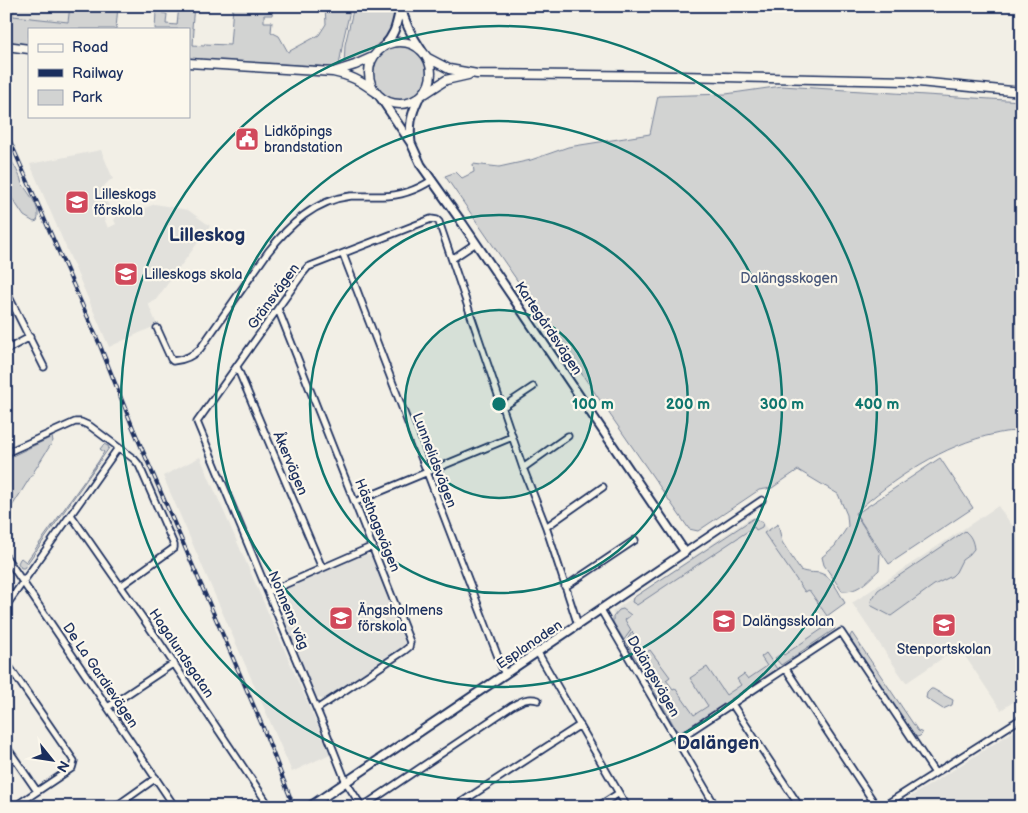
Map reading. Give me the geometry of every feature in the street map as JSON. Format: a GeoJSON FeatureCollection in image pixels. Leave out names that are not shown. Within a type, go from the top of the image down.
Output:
{"type":"FeatureCollection","features":[{"type":"Feature","properties":{"kind":"main road"},"geometry":{"type":"LineString","coordinates":[[378,95],[370,83],[369,77],[373,57],[384,46],[394,42],[405,42],[415,45],[422,51],[428,58],[431,66],[431,80],[420,98]]}},
{"type":"Feature","properties":{"kind":"main road"},"geometry":{"type":"LineString","coordinates":[[6,46],[28,48]]}},
{"type":"Feature","properties":{"kind":"main road"},"geometry":{"type":"LineString","coordinates":[[333,72],[373,57]]}},
{"type":"Feature","properties":{"kind":"main road"},"geometry":{"type":"LineString","coordinates":[[428,58],[448,69],[477,74],[908,81],[1022,92]]}},
{"type":"Feature","properties":{"kind":"main road"},"geometry":{"type":"LineString","coordinates":[[190,63],[333,72],[361,81],[390,103],[401,104],[406,104],[420,98],[446,80],[477,74]]}},
{"type":"Feature","properties":{"kind":"street"},"geometry":{"type":"LineString","coordinates":[[384,46],[396,29],[401,6]]}},
{"type":"Feature","properties":{"kind":"street"},"geometry":{"type":"LineString","coordinates":[[401,6],[406,26],[422,51]]}},
{"type":"Feature","properties":{"kind":"street","name":"Kartegårdsvägen"},"geometry":{"type":"LineString","coordinates":[[378,95],[411,143],[421,165],[685,552]]}},
{"type":"Feature","properties":{"kind":"street","name":"Kartegårdsvägen"},"geometry":{"type":"LineString","coordinates":[[411,143],[410,120],[420,98]]}},
{"type":"Feature","properties":{"kind":"street"},"geometry":{"type":"LineString","coordinates":[[157,328],[171,359],[186,359],[200,349],[279,237],[300,217],[326,202],[349,197],[400,194],[418,188],[432,180]]}},
{"type":"Feature","properties":{"kind":"street","name":"Gränsvägen"},"geometry":{"type":"LineString","coordinates":[[198,421],[306,269],[431,219],[439,222],[452,260]]}},
{"type":"Feature","properties":{"kind":"street"},"geometry":{"type":"LineString","coordinates":[[476,243],[452,260],[512,437],[546,527],[578,625]]}},
{"type":"Feature","properties":{"kind":"street","name":"Lunnelidsvägen"},"geometry":{"type":"LineString","coordinates":[[343,254],[505,675]]}},
{"type":"Feature","properties":{"kind":"street"},"geometry":{"type":"LineString","coordinates":[[6,291],[44,368]]}},
{"type":"Feature","properties":{"kind":"street","name":"Hästhagsvägen"},"geometry":{"type":"LineString","coordinates":[[278,309],[373,546],[410,644],[404,651],[317,709]]}},
{"type":"Feature","properties":{"kind":"street"},"geometry":{"type":"LineString","coordinates":[[6,350],[30,337]]}},
{"type":"Feature","properties":{"kind":"street","name":"Åkervägen"},"geometry":{"type":"LineString","coordinates":[[237,367],[322,568]]}},
{"type":"Feature","properties":{"kind":"street"},"geometry":{"type":"LineString","coordinates":[[503,407],[533,387]]}},
{"type":"Feature","properties":{"kind":"street","name":"Nonnens väg"},"geometry":{"type":"LineString","coordinates":[[198,421],[346,782],[362,807]]}},
{"type":"Feature","properties":{"kind":"street"},"geometry":{"type":"LineString","coordinates":[[6,453],[76,422],[81,422],[90,426],[134,458],[139,465],[174,548],[121,586]]}},
{"type":"Feature","properties":{"kind":"street"},"geometry":{"type":"LineString","coordinates":[[523,468],[568,436]]}},
{"type":"Feature","properties":{"kind":"street"},"geometry":{"type":"LineString","coordinates":[[355,502],[512,437]]}},
{"type":"Feature","properties":{"kind":"street"},"geometry":{"type":"LineString","coordinates":[[6,606],[118,448]]}},
{"type":"Feature","properties":{"kind":"street"},"geometry":{"type":"LineString","coordinates":[[546,527],[603,487]]}},
{"type":"Feature","properties":{"kind":"street","name":"Esplanaden"},"geometry":{"type":"LineString","coordinates":[[309,807],[762,500]]}},
{"type":"Feature","properties":{"kind":"street","name":"Hagalundsgatan"},"geometry":{"type":"LineString","coordinates":[[71,515],[174,663],[270,807]]}},
{"type":"Feature","properties":{"kind":"street"},"geometry":{"type":"LineString","coordinates":[[565,587],[635,540]]}},
{"type":"Feature","properties":{"kind":"street"},"geometry":{"type":"LineString","coordinates":[[268,592],[373,546]]}},
{"type":"Feature","properties":{"kind":"street","name":"De La Gardievägen"},"geometry":{"type":"LineString","coordinates":[[6,557],[175,807]]}},
{"type":"Feature","properties":{"kind":"street","name":"Dalängsvägen"},"geometry":{"type":"LineString","coordinates":[[601,610],[716,807]]}},
{"type":"Feature","properties":{"kind":"street"},"geometry":{"type":"LineString","coordinates":[[677,740],[841,632],[935,773]]}},
{"type":"Feature","properties":{"kind":"street"},"geometry":{"type":"LineString","coordinates":[[538,652],[627,807]]}},
{"type":"Feature","properties":{"kind":"street"},"geometry":{"type":"LineString","coordinates":[[6,662],[74,761],[72,768],[14,807]]}},
{"type":"Feature","properties":{"kind":"street"},"geometry":{"type":"LineString","coordinates":[[108,707],[174,663]]}},
{"type":"Feature","properties":{"kind":"street"},"geometry":{"type":"LineString","coordinates":[[786,669],[877,807]]}},
{"type":"Feature","properties":{"kind":"street"},"geometry":{"type":"LineString","coordinates":[[362,807],[512,706],[525,699],[532,698],[538,700]]}},
{"type":"Feature","properties":{"kind":"street"},"geometry":{"type":"LineString","coordinates":[[732,704],[800,807]]}},
{"type":"Feature","properties":{"kind":"street"},"geometry":{"type":"LineString","coordinates":[[882,807],[1022,718]]}},
{"type":"Feature","properties":{"kind":"street"},"geometry":{"type":"LineString","coordinates":[[454,807],[580,726]]}},
{"type":"Feature","properties":{"kind":"street"},"geometry":{"type":"LineString","coordinates":[[6,746],[37,792]]}},
{"type":"Feature","properties":{"kind":"street"},"geometry":{"type":"LineString","coordinates":[[115,807],[156,778]]}},
{"type":"Feature","properties":{"kind":"street"},"geometry":{"type":"LineString","coordinates":[[597,807],[618,792]]}},
{"type":"Feature","properties":{"kind":"shaded area"},"geometry":{"type":"Polygon","coordinates":[[[13,6],[70,6],[68,22],[12,16],[13,6]]]}},
{"type":"Feature","properties":{"kind":"shaded area","name":"Lilleskogs skola"},"geometry":{"type":"Polygon","coordinates":[[[101,150],[113,179],[104,186],[102,192],[112,213],[103,216],[108,228],[116,224],[114,220],[118,214],[140,206],[142,209],[155,204],[188,210],[210,226],[155,301],[148,303],[157,325],[109,347],[30,164],[101,150]]]}},
{"type":"Feature","properties":{"kind":"shaded area"},"geometry":{"type":"Polygon","coordinates":[[[200,457],[330,754],[292,772],[163,476],[200,457]]]}},
{"type":"Feature","properties":{"kind":"shaded area","name":"Stenportskolan"},"geometry":{"type":"Polygon","coordinates":[[[998,506],[1022,539],[1022,696],[1001,710],[959,647],[906,683],[852,603],[998,506]]]}},
{"type":"Feature","properties":{"kind":"shaded area","name":"Dalängsskolan"},"geometry":{"type":"Polygon","coordinates":[[[756,517],[763,522],[836,631],[685,731],[612,612],[750,518],[756,517]]]}},
{"type":"Feature","properties":{"kind":"shaded area","name":"Ängsholmens förskola"},"geometry":{"type":"Polygon","coordinates":[[[366,554],[372,556],[406,640],[404,646],[324,699],[317,698],[275,597],[277,592],[366,554]]]}},
{"type":"Feature","properties":{"kind":"shaded area"},"geometry":{"type":"Polygon","coordinates":[[[1022,726],[1022,807],[894,807],[939,779],[1022,726]]]}},
{"type":"Feature","properties":{"kind":"green space"},"geometry":{"type":"Polygon","coordinates":[[[6,6],[13,6],[13,16],[68,22],[70,6],[118,6],[116,28],[28,28],[28,44],[6,42],[6,6]]]}},
{"type":"Feature","properties":{"kind":"green space"},"geometry":{"type":"Polygon","coordinates":[[[154,6],[162,6],[162,13],[167,14],[166,24],[177,25],[179,6],[194,6],[193,45],[230,45],[233,6],[273,6],[272,15],[264,15],[264,22],[272,22],[271,32],[279,36],[288,52],[319,35],[326,24],[325,6],[351,6],[339,66],[334,67],[190,59],[190,28],[155,28],[156,12],[154,11],[154,6]]]}},
{"type":"Feature","properties":{"kind":"green space"},"geometry":{"type":"Polygon","coordinates":[[[354,6],[396,6],[395,20],[390,32],[377,48],[368,56],[344,66],[345,45],[354,6]]]}},
{"type":"Feature","properties":{"kind":"green space"},"geometry":{"type":"Polygon","coordinates":[[[396,45],[406,45],[421,53],[427,62],[429,73],[427,84],[421,93],[406,101],[396,101],[385,96],[378,89],[373,78],[373,68],[378,57],[385,50],[396,45]]]}},
{"type":"Feature","properties":{"kind":"green space","name":"Dalängsskogen"},"geometry":{"type":"Polygon","coordinates":[[[782,86],[1022,101],[1022,433],[1012,431],[995,434],[976,439],[938,454],[885,488],[855,513],[880,553],[879,570],[858,588],[848,591],[842,591],[824,565],[822,557],[835,546],[848,526],[847,515],[838,494],[798,470],[772,488],[759,490],[698,531],[689,529],[445,176],[456,172],[462,178],[474,172],[473,164],[499,167],[531,160],[568,147],[650,134],[658,96],[726,94],[782,86]]]}},
{"type":"Feature","properties":{"kind":"green space"},"geometry":{"type":"Polygon","coordinates":[[[6,152],[36,207],[38,212],[37,221],[34,222],[24,216],[6,192],[6,152]]]}},
{"type":"Feature","properties":{"kind":"green space"},"geometry":{"type":"Polygon","coordinates":[[[52,437],[53,441],[6,516],[6,459],[52,437]]]}},
{"type":"Feature","properties":{"kind":"green space"},"geometry":{"type":"Polygon","coordinates":[[[104,444],[109,448],[24,568],[21,568],[18,563],[20,559],[26,562],[98,462],[104,452],[100,449],[104,444]]]}},
{"type":"Feature","properties":{"kind":"green space"},"geometry":{"type":"Polygon","coordinates":[[[940,458],[973,508],[889,564],[856,514],[940,458]]]}},
{"type":"Feature","properties":{"kind":"green space"},"geometry":{"type":"Polygon","coordinates":[[[754,518],[763,523],[762,527],[756,530],[754,527],[637,605],[632,602],[633,598],[754,518]]]}},
{"type":"Feature","properties":{"kind":"green space"},"geometry":{"type":"Polygon","coordinates":[[[778,524],[782,542],[800,570],[824,575],[835,585],[845,603],[827,616],[809,590],[805,592],[764,533],[778,524]]]}},
{"type":"Feature","properties":{"kind":"green space"},"geometry":{"type":"Polygon","coordinates":[[[965,531],[971,539],[974,549],[962,560],[952,576],[934,585],[891,616],[872,606],[871,601],[878,590],[965,531]]]}},
{"type":"Feature","properties":{"kind":"green space"},"geometry":{"type":"Polygon","coordinates":[[[623,609],[631,615],[625,620],[631,630],[624,640],[613,622],[613,617],[619,610],[623,609]]]}},
{"type":"Feature","properties":{"kind":"green space"},"geometry":{"type":"Polygon","coordinates":[[[831,623],[835,629],[781,665],[775,658],[782,653],[784,655],[831,623]]]}},
{"type":"Feature","properties":{"kind":"green space"},"geometry":{"type":"Polygon","coordinates":[[[632,632],[634,634],[632,636],[643,654],[650,650],[670,677],[666,680],[673,689],[675,688],[694,715],[708,706],[690,678],[707,667],[726,695],[741,685],[737,679],[744,674],[748,679],[767,666],[761,657],[766,653],[777,669],[679,732],[627,644],[627,640],[632,632]]]}},
{"type":"Feature","properties":{"kind":"green space"},"geometry":{"type":"Polygon","coordinates":[[[852,633],[918,731],[923,733],[920,736],[914,735],[850,639],[852,633]]]}},
{"type":"Feature","properties":{"kind":"green space"},"geometry":{"type":"Polygon","coordinates":[[[931,689],[953,700],[952,705],[943,709],[926,698],[927,693],[931,689]]]}},
{"type":"Feature","properties":{"kind":"railway"},"geometry":{"type":"LineString","coordinates":[[6,132],[99,343],[133,428],[262,725],[294,807]]}},
{"type":"Feature","properties":{"kind":"place","name":"Lidköpings brandstation"},"geometry":{"type":"Point","coordinates":[247,139]}},
{"type":"Feature","properties":{"kind":"place","name":"Lilleskogs förskola"},"geometry":{"type":"Point","coordinates":[77,202]}},
{"type":"Feature","properties":{"kind":"place","name":"Lilleskogs skola"},"geometry":{"type":"Point","coordinates":[126,274]}},
{"type":"Feature","properties":{"kind":"place","name":"Ängsholmens förskola"},"geometry":{"type":"Point","coordinates":[341,618]}},
{"type":"Feature","properties":{"kind":"place","name":"Dalängsskolan"},"geometry":{"type":"Point","coordinates":[724,621]}},
{"type":"Feature","properties":{"kind":"place","name":"Stenportskolan"},"geometry":{"type":"Point","coordinates":[944,625]}},
{"type":"Feature","properties":{"kind":"district","name":"Lilleskog"},"geometry":{"type":"Point","coordinates":[207,234]}},
{"type":"Feature","properties":{"kind":"district","name":"Dalängen"},"geometry":{"type":"Point","coordinates":[718,742]}}]}
